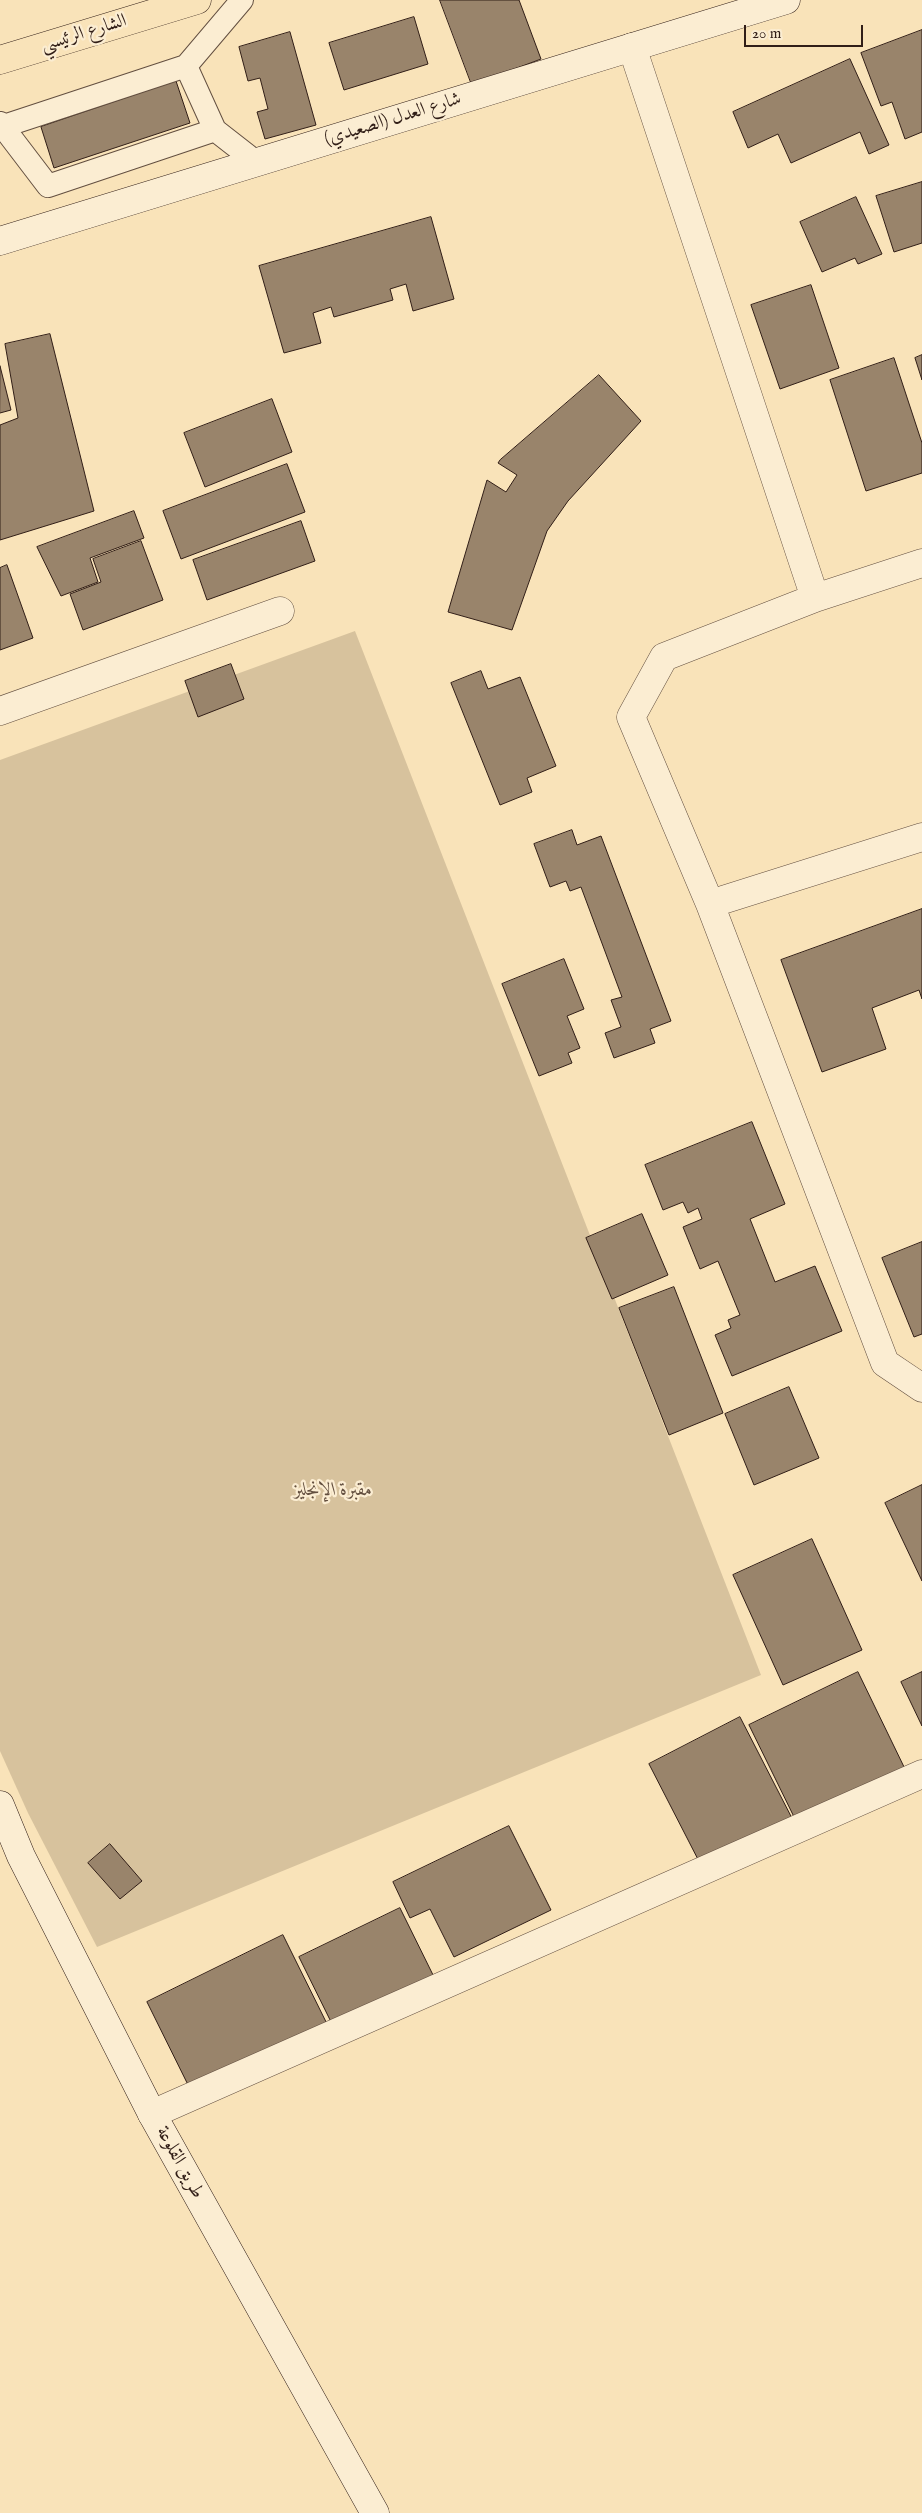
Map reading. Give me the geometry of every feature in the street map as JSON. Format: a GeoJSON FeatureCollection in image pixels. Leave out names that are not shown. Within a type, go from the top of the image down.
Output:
{"type":"FeatureCollection","features":[{"type":"Feature","properties":{"kind":"main road","name":"الشارع الرئيسي"},"geometry":{"type":"LineString","coordinates":[[0,60],[197,0]]}},
{"type":"Feature","properties":{"kind":"street","name":"شارع العدل (الصعيدي)"},"geometry":{"type":"LineString","coordinates":[[0,241],[786,0]]}},
{"type":"Feature","properties":{"kind":"street"},"geometry":{"type":"LineString","coordinates":[[632,47],[815,598]]}},
{"type":"Feature","properties":{"kind":"street"},"geometry":{"type":"LineString","coordinates":[[922,563],[815,598],[664,657],[631,718],[710,904],[885,1363],[922,1388]]}},
{"type":"Feature","properties":{"kind":"street"},"geometry":{"type":"LineString","coordinates":[[0,710],[280,611]]}},
{"type":"Feature","properties":{"kind":"street"},"geometry":{"type":"LineString","coordinates":[[710,904],[922,837]]}},
{"type":"Feature","properties":{"kind":"street"},"geometry":{"type":"LineString","coordinates":[[152,2114],[922,1774]]}},
{"type":"Feature","properties":{"kind":"street","name":"طريق القلوعة"},"geometry":{"type":"LineString","coordinates":[[0,1805],[21,1856],[152,2114],[374,2513]]}},
{"type":"Feature","properties":{"kind":"lane"},"geometry":{"type":"LineString","coordinates":[[215,130],[48,186],[2,124],[186,66],[242,0]]}},
{"type":"Feature","properties":{"kind":"lane"},"geometry":{"type":"LineString","coordinates":[[186,66],[215,130],[256,162]]}},
{"type":"Feature","properties":{"kind":"green space","name":"مقبرة الإنجليز"},"geometry":{"type":"Polygon","coordinates":[[[355,631],[761,1675],[97,1947],[28,1813],[0,1751],[0,760],[355,631]]]}},
{"type":"Feature","properties":{"kind":"building"},"geometry":{"type":"Polygon","coordinates":[[[440,0],[519,0],[541,59],[472,85],[440,0]]]}},
{"type":"Feature","properties":{"kind":"building"},"geometry":{"type":"Polygon","coordinates":[[[414,17],[428,64],[344,90],[329,43],[414,17]]]}},
{"type":"Feature","properties":{"kind":"building"},"geometry":{"type":"Polygon","coordinates":[[[922,30],[922,132],[905,139],[892,102],[881,106],[861,53],[922,30]]]}},
{"type":"Feature","properties":{"kind":"building"},"geometry":{"type":"Polygon","coordinates":[[[290,32],[316,125],[265,139],[257,112],[268,109],[260,78],[248,81],[239,47],[290,32]]]}},
{"type":"Feature","properties":{"kind":"building"},"geometry":{"type":"Polygon","coordinates":[[[850,59],[889,145],[869,154],[860,132],[791,163],[778,134],[748,148],[733,112],[850,59]]]}},
{"type":"Feature","properties":{"kind":"building"},"geometry":{"type":"Polygon","coordinates":[[[176,81],[190,123],[54,168],[41,127],[176,81]]]}},
{"type":"Feature","properties":{"kind":"building"},"geometry":{"type":"Polygon","coordinates":[[[922,182],[922,243],[894,252],[876,196],[922,182]]]}},
{"type":"Feature","properties":{"kind":"building"},"geometry":{"type":"Polygon","coordinates":[[[856,197],[882,254],[858,264],[855,258],[822,272],[800,222],[856,197]]]}},
{"type":"Feature","properties":{"kind":"building"},"geometry":{"type":"Polygon","coordinates":[[[431,217],[454,299],[413,311],[406,284],[390,289],[393,300],[334,317],[331,307],[313,313],[321,343],[284,353],[259,266],[431,217]]]}},
{"type":"Feature","properties":{"kind":"building"},"geometry":{"type":"Polygon","coordinates":[[[811,285],[839,368],[780,389],[751,305],[811,285]]]}},
{"type":"Feature","properties":{"kind":"building"},"geometry":{"type":"Polygon","coordinates":[[[50,334],[94,511],[0,540],[0,425],[18,418],[5,344],[50,334]]]}},
{"type":"Feature","properties":{"kind":"building"},"geometry":{"type":"Polygon","coordinates":[[[922,355],[922,380],[915,358],[922,355]]]}},
{"type":"Feature","properties":{"kind":"building"},"geometry":{"type":"Polygon","coordinates":[[[894,358],[922,443],[922,473],[866,491],[830,380],[894,358]]]}},
{"type":"Feature","properties":{"kind":"building"},"geometry":{"type":"Polygon","coordinates":[[[0,366],[11,410],[0,413],[0,366]]]}},
{"type":"Feature","properties":{"kind":"building"},"geometry":{"type":"Polygon","coordinates":[[[599,375],[641,421],[568,501],[547,531],[512,630],[448,612],[487,480],[506,492],[517,475],[498,463],[500,460],[599,375]]]}},
{"type":"Feature","properties":{"kind":"building"},"geometry":{"type":"Polygon","coordinates":[[[272,399],[292,452],[205,487],[184,433],[272,399]]]}},
{"type":"Feature","properties":{"kind":"building"},"geometry":{"type":"Polygon","coordinates":[[[287,464],[305,512],[181,559],[163,511],[287,464]]]}},
{"type":"Feature","properties":{"kind":"building"},"geometry":{"type":"Polygon","coordinates":[[[134,511],[144,538],[90,558],[98,582],[61,596],[37,547],[134,511]]]}},
{"type":"Feature","properties":{"kind":"building"},"geometry":{"type":"Polygon","coordinates":[[[301,521],[315,561],[207,600],[193,560],[301,521]]]}},
{"type":"Feature","properties":{"kind":"building"},"geometry":{"type":"Polygon","coordinates":[[[141,541],[163,600],[83,630],[70,594],[101,582],[93,559],[141,541]]]}},
{"type":"Feature","properties":{"kind":"building"},"geometry":{"type":"Polygon","coordinates":[[[7,565],[33,638],[0,650],[0,568],[7,565]]]}},
{"type":"Feature","properties":{"kind":"building"},"geometry":{"type":"Polygon","coordinates":[[[231,664],[244,699],[198,717],[185,681],[231,664]]]}},
{"type":"Feature","properties":{"kind":"building"},"geometry":{"type":"Polygon","coordinates":[[[481,671],[488,689],[520,677],[556,766],[527,778],[532,792],[500,805],[451,683],[481,671]]]}},
{"type":"Feature","properties":{"kind":"building"},"geometry":{"type":"Polygon","coordinates":[[[572,830],[577,845],[601,836],[671,1021],[650,1029],[655,1043],[614,1058],[605,1033],[621,1027],[611,1000],[622,997],[581,887],[570,891],[566,881],[550,887],[534,844],[572,830]]]}},
{"type":"Feature","properties":{"kind":"building"},"geometry":{"type":"Polygon","coordinates":[[[922,909],[922,999],[919,990],[872,1008],[886,1049],[822,1072],[781,960],[922,909]]]}},
{"type":"Feature","properties":{"kind":"building"},"geometry":{"type":"Polygon","coordinates":[[[564,959],[584,1009],[567,1016],[580,1048],[568,1053],[572,1063],[539,1076],[502,984],[564,959]]]}},
{"type":"Feature","properties":{"kind":"building"},"geometry":{"type":"Polygon","coordinates":[[[752,1122],[785,1204],[750,1219],[775,1282],[815,1266],[842,1331],[732,1376],[715,1335],[731,1328],[728,1320],[740,1315],[718,1261],[700,1269],[683,1227],[702,1219],[698,1208],[688,1213],[683,1202],[663,1210],[645,1165],[752,1122]]]}},
{"type":"Feature","properties":{"kind":"building"},"geometry":{"type":"Polygon","coordinates":[[[642,1214],[668,1275],[612,1299],[586,1238],[642,1214]]]}},
{"type":"Feature","properties":{"kind":"building"},"geometry":{"type":"Polygon","coordinates":[[[922,1242],[922,1334],[914,1337],[882,1258],[922,1242]]]}},
{"type":"Feature","properties":{"kind":"building"},"geometry":{"type":"Polygon","coordinates":[[[674,1287],[723,1413],[669,1435],[619,1308],[674,1287]]]}},
{"type":"Feature","properties":{"kind":"building"},"geometry":{"type":"Polygon","coordinates":[[[789,1387],[819,1458],[754,1485],[725,1414],[789,1387]]]}},
{"type":"Feature","properties":{"kind":"building"},"geometry":{"type":"Polygon","coordinates":[[[922,1485],[922,1581],[885,1503],[922,1485]]]}},
{"type":"Feature","properties":{"kind":"building"},"geometry":{"type":"Polygon","coordinates":[[[812,1539],[862,1650],[783,1685],[733,1575],[812,1539]]]}},
{"type":"Feature","properties":{"kind":"building"},"geometry":{"type":"Polygon","coordinates":[[[858,1672],[906,1771],[797,1823],[749,1725],[858,1672]]]}},
{"type":"Feature","properties":{"kind":"building"},"geometry":{"type":"Polygon","coordinates":[[[922,1672],[922,1726],[901,1682],[922,1672]]]}},
{"type":"Feature","properties":{"kind":"building"},"geometry":{"type":"Polygon","coordinates":[[[740,1717],[796,1826],[705,1873],[649,1764],[740,1717]]]}},
{"type":"Feature","properties":{"kind":"building"},"geometry":{"type":"Polygon","coordinates":[[[509,1826],[551,1910],[454,1957],[430,1909],[410,1918],[393,1882],[509,1826]]]}},
{"type":"Feature","properties":{"kind":"building"},"geometry":{"type":"Polygon","coordinates":[[[110,1844],[142,1881],[120,1899],[88,1863],[110,1844]]]}},
{"type":"Feature","properties":{"kind":"building"},"geometry":{"type":"Polygon","coordinates":[[[400,1908],[437,1983],[336,2032],[299,1957],[400,1908]]]}},
{"type":"Feature","properties":{"kind":"building"},"geometry":{"type":"Polygon","coordinates":[[[283,1935],[335,2040],[199,2107],[147,2002],[283,1935]]]}}]}
